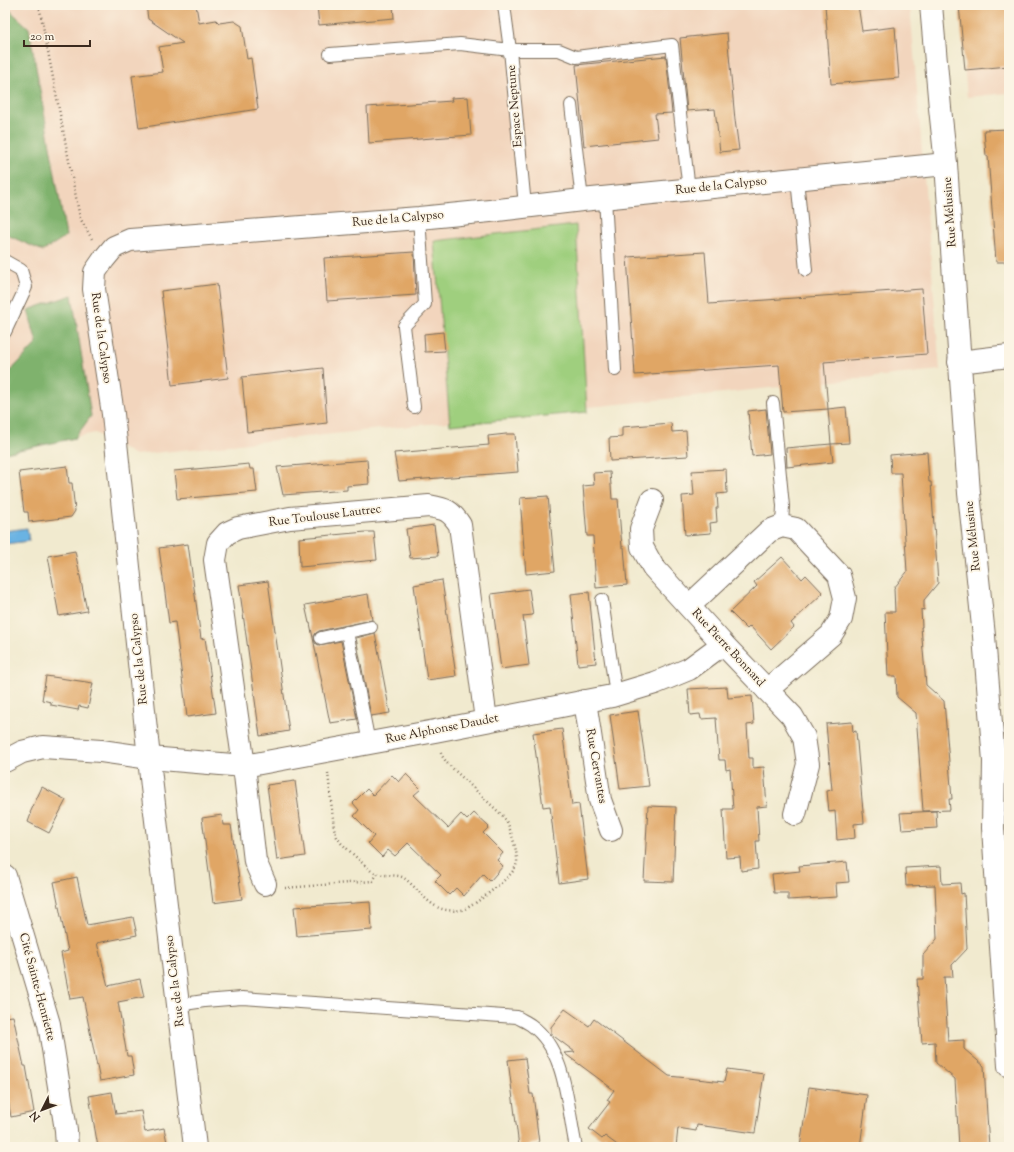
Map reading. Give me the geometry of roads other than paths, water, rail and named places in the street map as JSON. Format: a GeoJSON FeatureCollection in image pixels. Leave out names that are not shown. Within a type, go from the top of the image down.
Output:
{"type":"FeatureCollection","features":[{"type":"Feature","properties":{"kind":"street","name":"Rue Mélusine"},"geometry":{"type":"LineString","coordinates":[[931,5],[946,164],[969,493],[984,636],[1001,760],[993,828],[1009,1066]]}},
{"type":"Feature","properties":{"kind":"street","name":"Rue de la Calypso"},"geometry":{"type":"LineString","coordinates":[[194,1147],[113,414],[94,289],[95,272],[104,259],[114,247],[130,240],[419,218],[582,200],[946,164]]}},
{"type":"Feature","properties":{"kind":"street"},"geometry":{"type":"LineString","coordinates":[[959,362],[1009,356]]}},
{"type":"Feature","properties":{"kind":"street","name":"Rue Pierre Bonnard"},"geometry":{"type":"LineString","coordinates":[[652,500],[641,529],[642,547],[653,567],[723,644],[792,716],[804,737],[808,764],[795,814]]}},
{"type":"Feature","properties":{"kind":"street","name":"Rue Toulouse Lautrec"},"geometry":{"type":"LineString","coordinates":[[265,884],[255,861],[244,766],[215,560],[218,543],[227,533],[238,528],[283,520],[429,506],[443,508],[453,515],[460,525],[486,720]]}},
{"type":"Feature","properties":{"kind":"street","name":"Rue Pierre Bonnard"},"geometry":{"type":"LineString","coordinates":[[689,606],[769,530],[782,526],[796,529],[839,575],[845,598],[841,619],[831,635],[767,690]]}},
{"type":"Feature","properties":{"kind":"street","name":"Rue Alphonse Daudet"},"geometry":{"type":"LineString","coordinates":[[150,758],[244,766],[435,731],[616,695],[655,683],[689,669],[723,644]]}},
{"type":"Feature","properties":{"kind":"street","name":"Rue Cervantes"},"geometry":{"type":"LineString","coordinates":[[585,701],[600,800],[612,830]]}},
{"type":"Feature","properties":{"kind":"street"},"geometry":{"type":"LineString","coordinates":[[5,761],[22,752],[43,747],[101,751],[150,758]]}},
{"type":"Feature","properties":{"kind":"street","name":"Cité Sainte-Henriette"},"geometry":{"type":"LineString","coordinates":[[5,876],[49,1024],[66,1130],[67,1147]]}},
{"type":"Feature","properties":{"kind":"lane","name":"Espace Neptune"},"geometry":{"type":"LineString","coordinates":[[504,5],[510,50],[525,206]]}},
{"type":"Feature","properties":{"kind":"lane"},"geometry":{"type":"LineString","coordinates":[[330,54],[460,44],[510,50],[559,50],[576,57],[672,45],[689,190]]}},
{"type":"Feature","properties":{"kind":"lane"},"geometry":{"type":"LineString","coordinates":[[571,105],[582,200]]}},
{"type":"Feature","properties":{"kind":"lane"},"geometry":{"type":"LineString","coordinates":[[797,179],[806,270]]}},
{"type":"Feature","properties":{"kind":"lane"},"geometry":{"type":"LineString","coordinates":[[605,198],[615,370]]}},
{"type":"Feature","properties":{"kind":"lane"},"geometry":{"type":"LineString","coordinates":[[414,406],[404,326],[425,304],[419,218]]}},
{"type":"Feature","properties":{"kind":"lane"},"geometry":{"type":"LineString","coordinates":[[5,261],[21,270],[26,287],[5,332]]}},
{"type":"Feature","properties":{"kind":"lane"},"geometry":{"type":"LineString","coordinates":[[773,403],[783,506],[782,526]]}},
{"type":"Feature","properties":{"kind":"lane"},"geometry":{"type":"LineString","coordinates":[[602,600],[616,695]]}},
{"type":"Feature","properties":{"kind":"lane"},"geometry":{"type":"LineString","coordinates":[[321,638],[371,627]]}},
{"type":"Feature","properties":{"kind":"lane"},"geometry":{"type":"LineString","coordinates":[[347,632],[369,743]]}},
{"type":"Feature","properties":{"kind":"lane"},"geometry":{"type":"LineString","coordinates":[[178,1006],[204,1001],[242,998],[517,1017],[531,1025],[546,1039],[557,1060],[566,1088],[576,1147]]}},
{"type":"Feature","properties":{"kind":"water"},"geometry":{"type":"Polygon","coordinates":[[[27,528],[29,541],[5,544],[5,531],[27,528]]]}}]}
